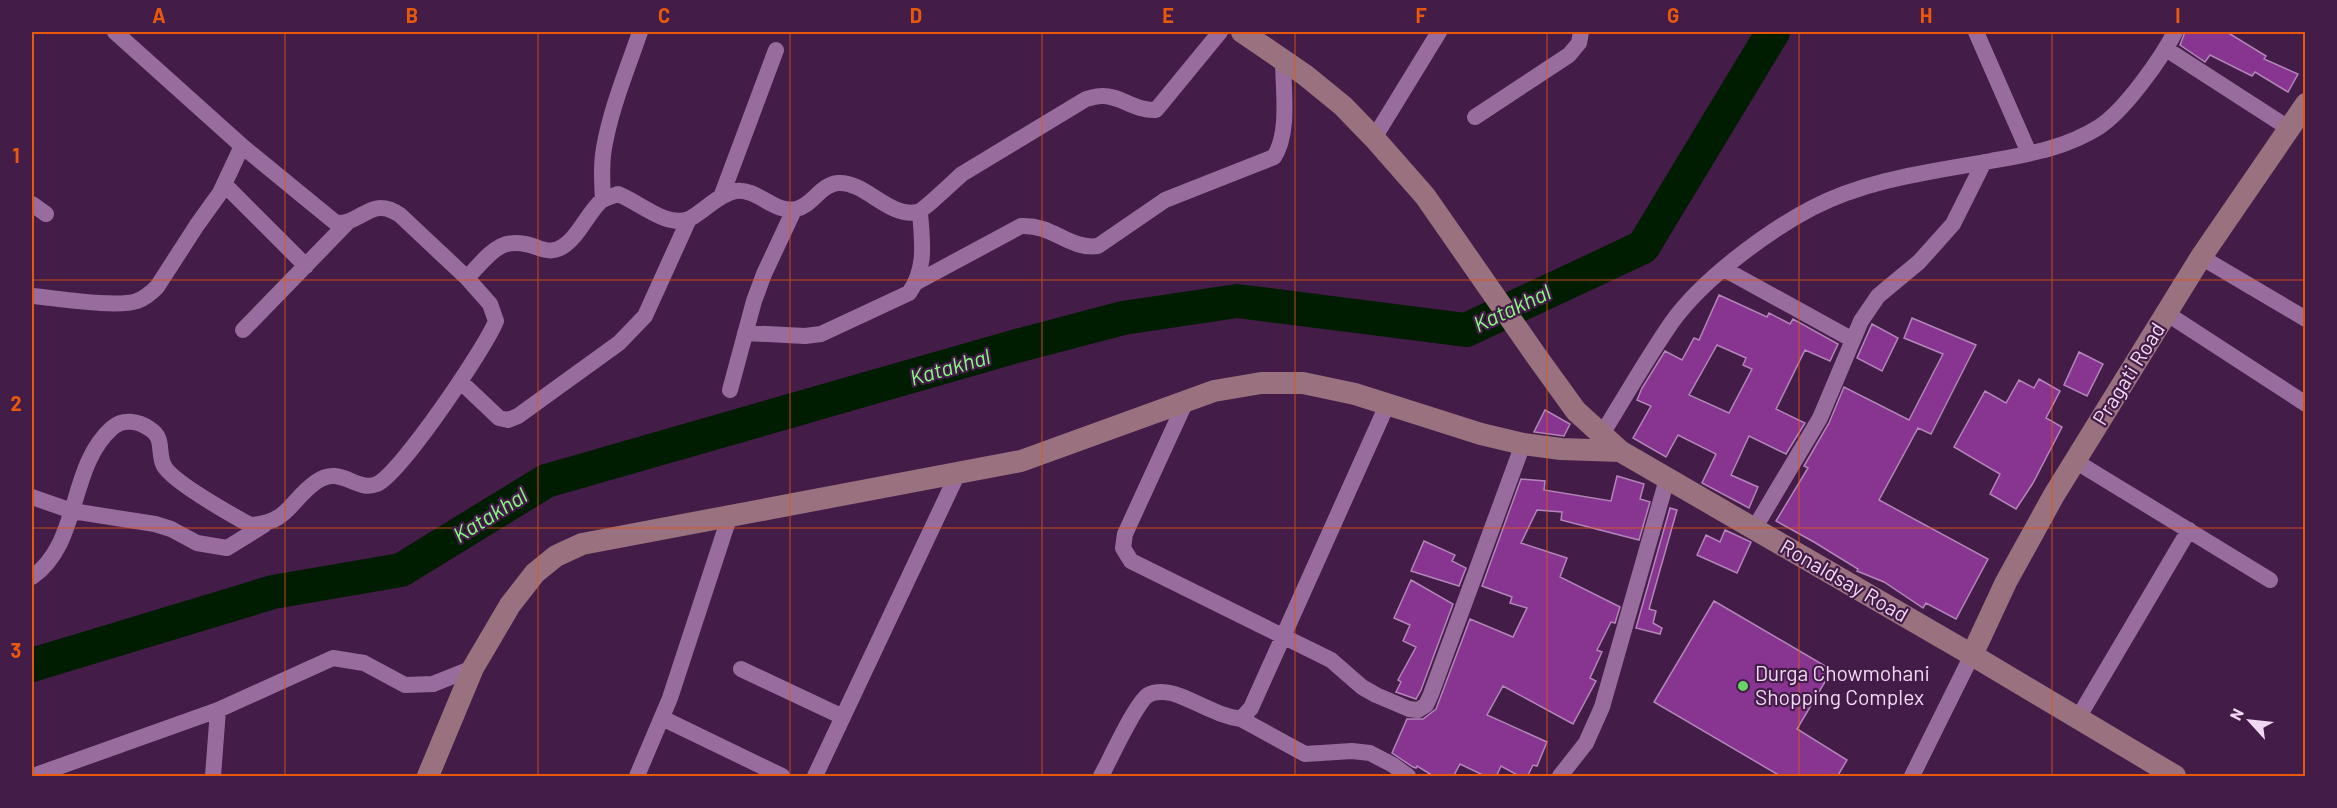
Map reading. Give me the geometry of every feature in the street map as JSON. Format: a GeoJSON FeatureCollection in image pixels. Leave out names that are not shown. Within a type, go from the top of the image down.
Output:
{"type":"FeatureCollection","features":[{"type":"Feature","properties":{"kind":"street"},"geometry":{"type":"LineString","coordinates":[[115,32],[242,146],[328,218],[336,223],[347,223]]}},
{"type":"Feature","properties":{"kind":"street"},"geometry":{"type":"LineString","coordinates":[[603,200],[604,149],[639,32]]}},
{"type":"Feature","properties":{"kind":"street"},"geometry":{"type":"LineString","coordinates":[[730,390],[764,274],[795,210],[836,183],[849,185],[904,213],[920,212],[962,174],[1086,99],[1101,95],[1118,99],[1143,110],[1156,110],[1220,32]]}},
{"type":"Feature","properties":{"kind":"street","name":"Ronaldsay Road"},"geometry":{"type":"LineString","coordinates":[[1242,32],[1283,60],[1342,106],[1374,138],[1425,196],[1576,411],[1620,451],[1972,654],[2175,777]]}},
{"type":"Feature","properties":{"kind":"street"},"geometry":{"type":"LineString","coordinates":[[1374,138],[1439,32]]}},
{"type":"Feature","properties":{"kind":"street"},"geometry":{"type":"LineString","coordinates":[[1475,117],[1569,55],[1579,43],[1581,32]]}},
{"type":"Feature","properties":{"kind":"street"},"geometry":{"type":"LineString","coordinates":[[1976,32],[2029,153]]}},
{"type":"Feature","properties":{"kind":"street"},"geometry":{"type":"LineString","coordinates":[[1602,434],[1673,321],[1710,281],[1754,245],[1812,208],[1878,181],[2061,146],[2100,126],[2131,96],[2166,49],[2175,32]]}},
{"type":"Feature","properties":{"kind":"street"},"geometry":{"type":"LineString","coordinates":[[2166,49],[2299,119]]}},
{"type":"Feature","properties":{"kind":"street"},"geometry":{"type":"LineString","coordinates":[[721,197],[776,50]]}},
{"type":"Feature","properties":{"kind":"street"},"geometry":{"type":"LineString","coordinates":[[917,282],[1021,226],[1034,225],[1046,228],[1074,243],[1087,247],[1098,246],[1172,197],[1274,157],[1281,147],[1284,132],[1283,60]]}},
{"type":"Feature","properties":{"kind":"street","name":"Pragati Road"},"geometry":{"type":"LineString","coordinates":[[1972,654],[2006,582],[2075,461],[2201,257],[2299,119]]}},
{"type":"Feature","properties":{"kind":"street"},"geometry":{"type":"LineString","coordinates":[[32,296],[110,303],[135,302],[150,294],[157,287],[225,184],[242,146]]}},
{"type":"Feature","properties":{"kind":"street"},"geometry":{"type":"LineString","coordinates":[[1754,529],[1820,418],[1861,321],[1878,296],[1919,262],[1953,224],[1984,162]]}},
{"type":"Feature","properties":{"kind":"street"},"geometry":{"type":"LineString","coordinates":[[225,184],[306,266]]}},
{"type":"Feature","properties":{"kind":"street"},"geometry":{"type":"LineString","coordinates":[[467,278],[493,251],[507,242],[521,242],[544,250],[556,251],[567,244],[603,200],[618,194],[674,221],[689,219],[721,197],[736,191],[752,193],[780,207],[795,210]]}},
{"type":"Feature","properties":{"kind":"street"},"geometry":{"type":"LineString","coordinates":[[32,204],[46,214]]}},
{"type":"Feature","properties":{"kind":"street"},"geometry":{"type":"LineString","coordinates":[[32,497],[72,511],[155,524],[171,529],[197,543],[227,548],[264,525],[279,519],[317,481],[332,474],[364,485],[377,484],[404,458],[461,382],[492,333],[496,321],[490,304],[467,278],[389,207],[372,209],[347,223],[243,330]]}},
{"type":"Feature","properties":{"kind":"street"},"geometry":{"type":"LineString","coordinates":[[745,333],[805,336],[821,334],[909,293],[917,282],[922,267],[920,212]]}},
{"type":"Feature","properties":{"kind":"street"},"geometry":{"type":"LineString","coordinates":[[461,382],[500,418],[508,420],[518,416],[619,343],[632,331],[649,308],[689,219]]}},
{"type":"Feature","properties":{"kind":"street"},"geometry":{"type":"LineString","coordinates":[[2201,257],[2306,319]]}},
{"type":"Feature","properties":{"kind":"street"},"geometry":{"type":"LineString","coordinates":[[1724,269],[1853,340]]}},
{"type":"Feature","properties":{"kind":"street"},"geometry":{"type":"LineString","coordinates":[[2166,313],[2306,404]]}},
{"type":"Feature","properties":{"kind":"street"},"geometry":{"type":"LineString","coordinates":[[428,777],[473,668],[510,605],[535,573],[556,556],[582,544],[729,518],[1021,460],[1074,443],[1185,400],[1214,391],[1261,383],[1303,383],[1355,394],[1481,434],[1523,444],[1561,449],[1620,451]]}},
{"type":"Feature","properties":{"kind":"street"},"geometry":{"type":"LineString","coordinates":[[1185,400],[1125,534],[1123,548],[1131,561],[1331,660],[1362,687],[1409,709],[1419,710],[1426,705],[1523,444]]}},
{"type":"Feature","properties":{"kind":"street"},"geometry":{"type":"LineString","coordinates":[[1241,719],[1251,708],[1387,405]]}},
{"type":"Feature","properties":{"kind":"street"},"geometry":{"type":"LineString","coordinates":[[32,578],[44,569],[57,551],[92,458],[106,434],[122,422],[136,422],[151,429],[159,437],[164,465],[177,479],[250,525],[264,525]]}},
{"type":"Feature","properties":{"kind":"street"},"geometry":{"type":"LineString","coordinates":[[2075,461],[2270,580]]}},
{"type":"Feature","properties":{"kind":"street"},"geometry":{"type":"LineString","coordinates":[[815,777],[958,473]]}},
{"type":"Feature","properties":{"kind":"street"},"geometry":{"type":"LineString","coordinates":[[1560,777],[1586,743],[1602,707],[1668,478]]}},
{"type":"Feature","properties":{"kind":"street"},"geometry":{"type":"LineString","coordinates":[[638,777],[662,718],[699,613],[729,518]]}},
{"type":"Feature","properties":{"kind":"street"},"geometry":{"type":"LineString","coordinates":[[2078,718],[2189,531]]}},
{"type":"Feature","properties":{"kind":"street"},"geometry":{"type":"LineString","coordinates":[[1912,777],[1972,654]]}},
{"type":"Feature","properties":{"kind":"street"},"geometry":{"type":"LineString","coordinates":[[33,777],[218,710],[333,658],[364,663],[405,685],[433,684],[473,668]]}},
{"type":"Feature","properties":{"kind":"street"},"geometry":{"type":"LineString","coordinates":[[741,669],[843,717]]}},
{"type":"Feature","properties":{"kind":"street"},"geometry":{"type":"LineString","coordinates":[[1101,777],[1139,706],[1149,695],[1162,692],[1179,695],[1227,717],[1241,719],[1305,754],[1352,751],[1370,753],[1393,765],[1408,777]]}},
{"type":"Feature","properties":{"kind":"street"},"geometry":{"type":"LineString","coordinates":[[213,777],[218,710]]}},
{"type":"Feature","properties":{"kind":"street"},"geometry":{"type":"LineString","coordinates":[[662,718],[782,777]]}},
{"type":"Feature","properties":{"kind":"building"},"geometry":{"type":"Polygon","coordinates":[[[2185,32],[2227,32],[2266,56],[2264,59],[2298,74],[2288,92],[2255,72],[2252,76],[2210,55],[2205,62],[2180,45],[2185,32]]]}},
{"type":"Feature","properties":{"kind":"building"},"geometry":{"type":"Polygon","coordinates":[[[1719,295],[1767,317],[1769,313],[1790,324],[1793,319],[1838,344],[1830,361],[1805,350],[1776,409],[1805,423],[1786,454],[1749,436],[1731,475],[1758,487],[1749,508],[1702,483],[1716,454],[1678,435],[1666,457],[1633,438],[1651,406],[1637,400],[1665,351],[1682,360],[1694,338],[1699,340],[1719,295]],[[1717,345],[1689,395],[1729,413],[1752,369],[1743,365],[1746,358],[1717,345]]]}},
{"type":"Feature","properties":{"kind":"building"},"geometry":{"type":"Polygon","coordinates":[[[1912,318],[1976,345],[1931,434],[1918,428],[1879,500],[1988,559],[1956,619],[1926,603],[1923,608],[1884,582],[1857,571],[1858,569],[1776,521],[1808,468],[1804,466],[1829,423],[1844,387],[1909,420],[1943,354],[1904,338],[1912,318]]]}},
{"type":"Feature","properties":{"kind":"building"},"geometry":{"type":"Polygon","coordinates":[[[1872,324],[1898,338],[1882,371],[1857,358],[1872,324]]]}},
{"type":"Feature","properties":{"kind":"building"},"geometry":{"type":"Polygon","coordinates":[[[2079,352],[2103,364],[2087,396],[2064,385],[2079,352]]]}},
{"type":"Feature","properties":{"kind":"building"},"geometry":{"type":"Polygon","coordinates":[[[2039,379],[2060,391],[2046,418],[2062,427],[2033,483],[2016,509],[1990,494],[2000,474],[1954,447],[1985,391],[2006,403],[2019,380],[2034,388],[2039,379]]]}},
{"type":"Feature","properties":{"kind":"building"},"geometry":{"type":"Polygon","coordinates":[[[1545,410],[1570,424],[1564,436],[1534,432],[1545,410]]]}},
{"type":"Feature","properties":{"kind":"building"},"geometry":{"type":"Polygon","coordinates":[[[1617,476],[1644,484],[1640,499],[1650,502],[1639,540],[1561,520],[1562,512],[1537,510],[1521,543],[1567,558],[1560,577],[1620,607],[1615,623],[1611,622],[1597,650],[1602,652],[1590,678],[1596,681],[1573,724],[1503,686],[1487,715],[1547,742],[1537,766],[1533,765],[1527,777],[1521,777],[1501,766],[1496,777],[1487,777],[1460,764],[1453,777],[1435,777],[1417,766],[1413,767],[1392,753],[1407,719],[1423,719],[1436,709],[1470,619],[1513,637],[1527,608],[1510,603],[1512,597],[1482,586],[1521,479],[1545,481],[1544,490],[1611,501],[1617,476]]]}},
{"type":"Feature","properties":{"kind":"building"},"geometry":{"type":"Polygon","coordinates":[[[1670,508],[1677,510],[1649,609],[1656,611],[1653,623],[1662,628],[1660,634],[1636,628],[1670,508]]]}},
{"type":"Feature","properties":{"kind":"building"},"geometry":{"type":"Polygon","coordinates":[[[1725,530],[1751,542],[1737,573],[1697,555],[1706,535],[1720,542],[1725,530]]]}},
{"type":"Feature","properties":{"kind":"building"},"geometry":{"type":"Polygon","coordinates":[[[1424,541],[1455,555],[1452,561],[1466,568],[1459,586],[1411,571],[1424,541]]]}},
{"type":"Feature","properties":{"kind":"building"},"geometry":{"type":"Polygon","coordinates":[[[1411,580],[1453,604],[1416,699],[1396,692],[1401,682],[1398,680],[1416,647],[1403,641],[1410,625],[1394,618],[1411,580]]]}},
{"type":"Feature","properties":{"kind":"building","name":"Durga Chowmohani Shopping Complex"},"geometry":{"type":"Polygon","coordinates":[[[1714,601],[1832,670],[1797,729],[1847,760],[1837,777],[1782,777],[1654,702],[1714,601]]]}},
{"type":"Feature","properties":{"kind":"waterway","name":"Katakhal"},"geometry":{"type":"LineString","coordinates":[[32,665],[273,592],[401,570],[546,481],[1013,347],[1123,318],[1237,301],[1466,330],[1643,247],[1773,32]]}},
{"type":"Feature","properties":{"kind":"place","name":"Durga Chowmohani Shopping Complex"},"geometry":{"type":"Point","coordinates":[1743,686]}}]}
